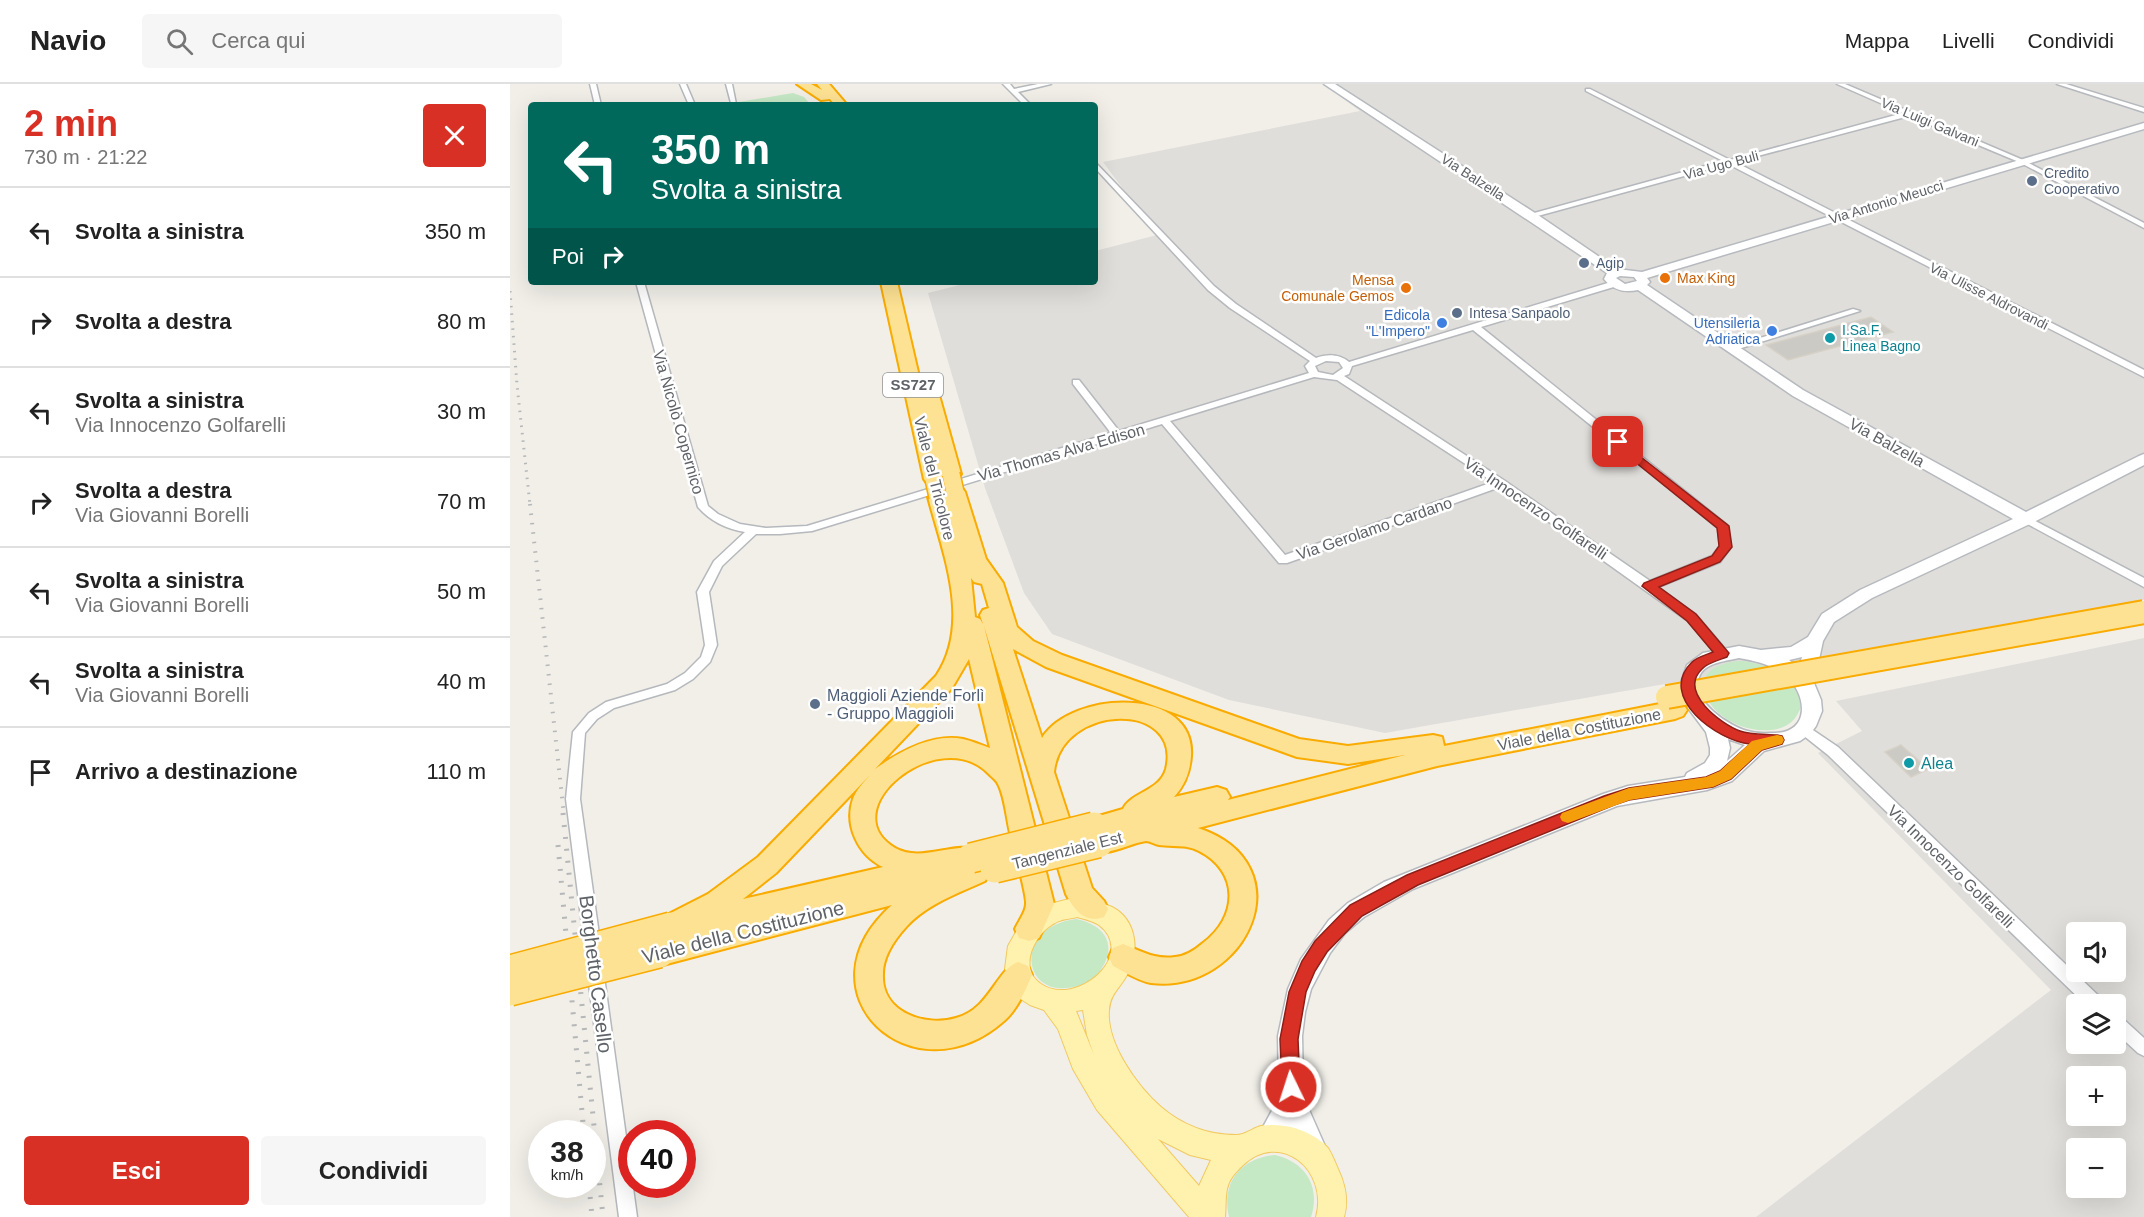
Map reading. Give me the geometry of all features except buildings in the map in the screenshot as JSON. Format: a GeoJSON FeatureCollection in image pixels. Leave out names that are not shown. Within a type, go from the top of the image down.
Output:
{"type":"FeatureCollection","features":[{"type":"Feature","properties":{"kind":"highway"},"geometry":{"type":"LineString","coordinates":[[803,84],[833,97]]}},
{"type":"Feature","properties":{"kind":"highway"},"geometry":{"type":"LineString","coordinates":[[814,84],[833,97]]}},
{"type":"Feature","properties":{"kind":"highway"},"geometry":{"type":"LineString","coordinates":[[823,84],[833,97]]}},
{"type":"Feature","properties":{"kind":"highway","name":"Viale del Tricolore"},"geometry":{"type":"LineString","coordinates":[[896,286],[944,486],[968,565]]}},
{"type":"Feature","properties":{"kind":"highway"},"geometry":{"type":"LineString","coordinates":[[968,565],[992,583],[1007,630],[1025,647],[1054,661],[1297,748],[1332,755],[1406,744],[1433,744]]}},
{"type":"Feature","properties":{"kind":"highway"},"geometry":{"type":"LineString","coordinates":[[968,565],[998,642],[1080,894],[1094,909]]}},
{"type":"Feature","properties":{"kind":"highway"},"geometry":{"type":"LineString","coordinates":[[671,927],[718,902],[767,865],[869,774],[944,682],[960,657],[966,632],[960,593],[968,565]]}},
{"type":"Feature","properties":{"kind":"highway"},"geometry":{"type":"LineString","coordinates":[[968,565],[1009,780],[1040,904],[1029,929]]}},
{"type":"Feature","properties":{"kind":"highway","name":"Viale della Costituzione"},"geometry":{"type":"LineString","coordinates":[[1159,828],[1437,757],[1671,704],[2144,612]]}},
{"type":"Feature","properties":{"kind":"highway","name":"Viale della Costituzione"},"geometry":{"type":"LineString","coordinates":[[1671,704],[2144,623]]}},
{"type":"Feature","properties":{"kind":"highway"},"geometry":{"type":"LineString","coordinates":[[1096,835],[1433,744],[1671,704]]}},
{"type":"Feature","properties":{"kind":"highway"},"geometry":{"type":"LineString","coordinates":[[1041,773],[1044,755],[1053,738],[1069,724],[1089,714],[1112,709],[1134,710],[1154,716],[1169,727],[1179,742],[1181,760],[1175,778],[1161,794],[1096,835]]}},
{"type":"Feature","properties":{"kind":"highway"},"geometry":{"type":"LineString","coordinates":[[869,774],[917,754],[941,748],[964,748],[985,754],[1000,765],[1009,780]]}},
{"type":"Feature","properties":{"kind":"highway"},"geometry":{"type":"LineString","coordinates":[[869,774],[861,819],[866,837],[879,852],[898,861],[974,866]]}},
{"type":"Feature","properties":{"kind":"highway","name":"Tangenziale Est"},"geometry":{"type":"LineString","coordinates":[[974,866],[1096,835],[1159,828]]}},
{"type":"Feature","properties":{"kind":"highway"},"geometry":{"type":"LineString","coordinates":[[1096,835],[1180,834],[1200,839],[1230,859],[1239,871],[1244,886],[1245,903],[1233,934],[1208,958],[1192,967],[1173,971],[1150,971],[1136,967],[1123,957]]}},
{"type":"Feature","properties":{"kind":"highway"},"geometry":{"type":"LineString","coordinates":[[671,927],[974,866]]}},
{"type":"Feature","properties":{"kind":"highway"},"geometry":{"type":"LineString","coordinates":[[974,866],[914,904],[885,930],[874,949],[869,966],[868,983],[872,1001],[884,1018],[903,1030],[938,1037],[958,1033],[992,1013],[1005,998],[1018,975]]}},
{"type":"Feature","properties":{"kind":"highway","name":"Viale della Costituzione"},"geometry":{"type":"LineString","coordinates":[[510,991],[974,866]]}},
{"type":"Feature","properties":{"kind":"highway","name":"Viale della Costituzione"},"geometry":{"type":"LineString","coordinates":[[510,970],[671,927]]}},
{"type":"Feature","properties":{"kind":"main road"},"geometry":{"type":"LineString","coordinates":[[1077,907],[1094,909],[1108,916],[1119,927],[1124,941],[1123,957],[1115,974],[1100,989],[1077,999],[1053,1001],[1038,996],[1026,987],[1018,975],[1016,959],[1020,943],[1029,929],[1043,917],[1059,910],[1077,907]]}},
{"type":"Feature","properties":{"kind":"main road"},"geometry":{"type":"LineString","coordinates":[[1100,989],[1096,1014],[1102,1041],[1113,1069],[1125,1088],[1150,1116],[1185,1139],[1208,1146],[1238,1149]]}},
{"type":"Feature","properties":{"kind":"main road"},"geometry":{"type":"LineString","coordinates":[[1053,1001],[1069,1023],[1082,1060],[1107,1101],[1209,1217]]}},
{"type":"Feature","properties":{"kind":"main road"},"geometry":{"type":"LineString","coordinates":[[1209,1217],[1209,1200],[1213,1180],[1223,1163],[1238,1149],[1253,1141],[1270,1138],[1287,1140],[1303,1146],[1317,1158],[1327,1174],[1332,1192],[1332,1215]]}},
{"type":"Feature","properties":{"kind":"street"},"geometry":{"type":"LineString","coordinates":[[593,84],[597,102]]}},
{"type":"Feature","properties":{"kind":"street"},"geometry":{"type":"LineString","coordinates":[[683,84],[691,102]]}},
{"type":"Feature","properties":{"kind":"street"},"geometry":{"type":"LineString","coordinates":[[729,84],[734,102]]}},
{"type":"Feature","properties":{"kind":"street"},"geometry":{"type":"LineString","coordinates":[[1006,84],[1025,102]]}},
{"type":"Feature","properties":{"kind":"street"},"geometry":{"type":"LineString","coordinates":[[1012,91],[1048,84]]}},
{"type":"Feature","properties":{"kind":"street","name":"Via Balzella"},"geometry":{"type":"LineString","coordinates":[[1329,84],[1531,215],[1614,278]]}},
{"type":"Feature","properties":{"kind":"street","name":"Via Luigi Galvani"},"geometry":{"type":"LineString","coordinates":[[1839,84],[2021,160],[2144,226]]}},
{"type":"Feature","properties":{"kind":"street"},"geometry":{"type":"LineString","coordinates":[[2060,84],[2144,113]]}},
{"type":"Feature","properties":{"kind":"street","name":"Via Ulisse Aldrovandi"},"geometry":{"type":"LineString","coordinates":[[1588,90],[2144,374]]}},
{"type":"Feature","properties":{"kind":"street","name":"Via Ugo Buli"},"geometry":{"type":"LineString","coordinates":[[1531,215],[1911,113]]}},
{"type":"Feature","properties":{"kind":"street","name":"Via Antonio Meucci"},"geometry":{"type":"LineString","coordinates":[[2130,128],[2144,113]]}},
{"type":"Feature","properties":{"kind":"street","name":"Via Antonio Meucci"},"geometry":{"type":"LineString","coordinates":[[1640,281],[2021,160],[2130,128],[2144,126]]}},
{"type":"Feature","properties":{"kind":"street"},"geometry":{"type":"LineString","coordinates":[[1098,167],[1211,288],[1233,306],[1315,361]]}},
{"type":"Feature","properties":{"kind":"street"},"geometry":{"type":"LineString","coordinates":[[1347,365],[1474,327],[1629,272],[1640,281]]}},
{"type":"Feature","properties":{"kind":"street","name":"Via Balzella"},"geometry":{"type":"LineString","coordinates":[[1640,281],[1798,393],[2144,583]]}},
{"type":"Feature","properties":{"kind":"street","name":"Via Nicolò Copernico"},"geometry":{"type":"LineString","coordinates":[[641,285],[703,507],[712,516],[727,524],[754,530],[808,529]]}},
{"type":"Feature","properties":{"kind":"street"},"geometry":{"type":"LineString","coordinates":[[1732,348],[1856,311]]}},
{"type":"Feature","properties":{"kind":"street"},"geometry":{"type":"LineString","coordinates":[[1474,327],[1723,526],[1726,547],[1716,559],[1649,586]]}},
{"type":"Feature","properties":{"kind":"street"},"geometry":{"type":"LineString","coordinates":[[1330,358],[1341,360],[1347,365],[1346,372],[1339,377],[1328,378],[1314,374],[1310,366],[1315,361],[1330,358]]}},
{"type":"Feature","properties":{"kind":"street","name":"Via Thomas Alva Edison"},"geometry":{"type":"LineString","coordinates":[[808,529],[1314,374]]}},
{"type":"Feature","properties":{"kind":"street","name":"Via Innocenzo Golfarelli"},"geometry":{"type":"LineString","coordinates":[[1339,377],[1501,483],[1649,586],[1692,618],[1722,653]]}},
{"type":"Feature","properties":{"kind":"street"},"geometry":{"type":"LineString","coordinates":[[1076,382],[1117,435]]}},
{"type":"Feature","properties":{"kind":"street","name":"Via Gerolamo Cardano"},"geometry":{"type":"LineString","coordinates":[[1165,421],[1282,560],[1501,483]]}},
{"type":"Feature","properties":{"kind":"street"},"geometry":{"type":"LineString","coordinates":[[1677,786],[1709,772],[1716,765],[1721,747],[1710,722],[1698,710],[1691,698],[1689,686],[1691,674],[1697,665],[1722,653],[1788,655],[1802,651],[1814,641],[1828,618],[1866,594],[2026,519],[2144,459]]}},
{"type":"Feature","properties":{"kind":"street","name":"Borghetto Casello"},"geometry":{"type":"LineString","coordinates":[[628,1217],[573,799],[579,732],[593,716],[610,705],[671,687],[689,676],[706,659],[711,645],[703,592],[718,564],[754,530]]}},
{"type":"Feature","properties":{"kind":"street"},"geometry":{"type":"LineString","coordinates":[[1805,684],[1814,641]]}},
{"type":"Feature","properties":{"kind":"street"},"geometry":{"type":"LineString","coordinates":[[1270,1138],[1287,1109],[1291,1087],[1289,1039],[1298,992],[1308,967],[1321,946],[1356,910],[1413,880],[1610,800],[1629,794],[1707,782],[1725,775],[1758,745],[1797,734],[1811,719],[1814,708],[1812,696],[1805,684],[1792,671],[1758,655]]}},
{"type":"Feature","properties":{"kind":"street"},"geometry":{"type":"LineString","coordinates":[[1710,722],[1742,738],[1777,740]]}},
{"type":"Feature","properties":{"kind":"street","name":"Via Innocenzo Golfarelli"},"geometry":{"type":"LineString","coordinates":[[1804,729],[1833,751],[2086,994]]}},
{"type":"Feature","properties":{"kind":"street"},"geometry":{"type":"LineString","coordinates":[[2126,1032],[2144,1048]]}},
{"type":"Feature","properties":{"kind":"street"},"geometry":{"type":"LineString","coordinates":[[1291,1087],[1317,1158]]}},
{"type":"Feature","properties":{"kind":"shaded area"},"geometry":{"type":"Polygon","coordinates":[[[1324,84],[2144,84],[2144,600],[1385,733],[1229,700],[1052,634],[1024,593],[985,488],[928,293],[960,285],[1098,285],[1098,250],[1157,235],[1103,162],[1360,111],[1324,84]]]}},
{"type":"Feature","properties":{"kind":"shaded area"},"geometry":{"type":"Polygon","coordinates":[[[2144,638],[2144,1217],[1756,1217],[2051,990],[1818,753],[1862,731],[1836,701],[2144,638]]]}},
{"type":"Feature","properties":{"kind":"green space"},"geometry":{"type":"Polygon","coordinates":[[[793,93],[804,97],[808,102],[739,102],[793,93]]]}},
{"type":"Feature","properties":{"kind":"green space"},"geometry":{"type":"Polygon","coordinates":[[[1743,661],[1772,669],[1788,680],[1794,688],[1801,707],[1790,723],[1770,730],[1749,729],[1731,722],[1717,711],[1707,698],[1704,685],[1708,674],[1720,665],[1743,661]]]}},
{"type":"Feature","properties":{"kind":"green space"},"geometry":{"type":"Polygon","coordinates":[[[1076,919],[1091,924],[1106,938],[1108,952],[1104,964],[1093,978],[1081,985],[1061,988],[1046,984],[1036,975],[1032,962],[1033,949],[1041,936],[1055,925],[1076,919]]]}},
{"type":"Feature","properties":{"kind":"green space"},"geometry":{"type":"Polygon","coordinates":[[[1275,1155],[1295,1163],[1308,1177],[1314,1195],[1311,1217],[1229,1217],[1228,1193],[1236,1174],[1252,1161],[1275,1155]]]}},
{"type":"Feature","properties":{"kind":"railway"},"geometry":{"type":"LineString","coordinates":[[510,291],[530,505]]}},
{"type":"Feature","properties":{"kind":"railway"},"geometry":{"type":"LineString","coordinates":[[530,504],[564,815]]}},
{"type":"Feature","properties":{"kind":"railway"},"geometry":{"type":"LineString","coordinates":[[563,813],[603,1217]]}},
{"type":"Feature","properties":{"kind":"railway"},"geometry":{"type":"LineString","coordinates":[[558,845],[583,1120]]}},
{"type":"Feature","properties":{"kind":"railway"},"geometry":{"type":"LineString","coordinates":[[590,1198],[592,1217]]}},
{"type":"Feature","properties":{"kind":"slow traffic"},"geometry":{"type":"LineString","coordinates":[[1568,817],[1629,794],[1707,782],[1725,775],[1758,745],[1777,740],[1772,740]]}},
{"type":"Feature","properties":{"kind":"place","name":"Credito Cooperativo"},"geometry":{"type":"Point","coordinates":[2032,181]}},
{"type":"Feature","properties":{"kind":"place","name":"Agip"},"geometry":{"type":"Point","coordinates":[1584,263]}},
{"type":"Feature","properties":{"kind":"place","name":"Max King"},"geometry":{"type":"Point","coordinates":[1665,278]}},
{"type":"Feature","properties":{"kind":"place","name":"Mensa Comunale Gemos"},"geometry":{"type":"Point","coordinates":[1406,288]}},
{"type":"Feature","properties":{"kind":"place","name":"Intesa Sanpaolo"},"geometry":{"type":"Point","coordinates":[1457,313]}},
{"type":"Feature","properties":{"kind":"place","name":"Edicola \"L'Impero\""},"geometry":{"type":"Point","coordinates":[1442,323]}},
{"type":"Feature","properties":{"kind":"place","name":"Utensileria Adriatica"},"geometry":{"type":"Point","coordinates":[1772,331]}},
{"type":"Feature","properties":{"kind":"place","name":"I.Sa.F. Linea Bagno"},"geometry":{"type":"Point","coordinates":[1830,338]}},
{"type":"Feature","properties":{"kind":"place","name":"Maggioli Aziende Forlì - Gruppo Maggioli"},"geometry":{"type":"Point","coordinates":[815,704]}},
{"type":"Feature","properties":{"kind":"place","name":"Alea"},"geometry":{"type":"Point","coordinates":[1909,763]}},
{"type":"Feature","properties":{"kind":"route"},"geometry":{"type":"LineString","coordinates":[[1291,1087],[1289,1039],[1298,992],[1308,967],[1321,946],[1356,910],[1413,880],[1610,800],[1629,794],[1707,782],[1725,775],[1758,745],[1777,740],[1760,741],[1742,738],[1725,731],[1710,722],[1698,710],[1691,698],[1689,686],[1691,674],[1697,665],[1722,653],[1692,618],[1649,586],[1716,559],[1726,547],[1723,526],[1618,442]]}}]}
